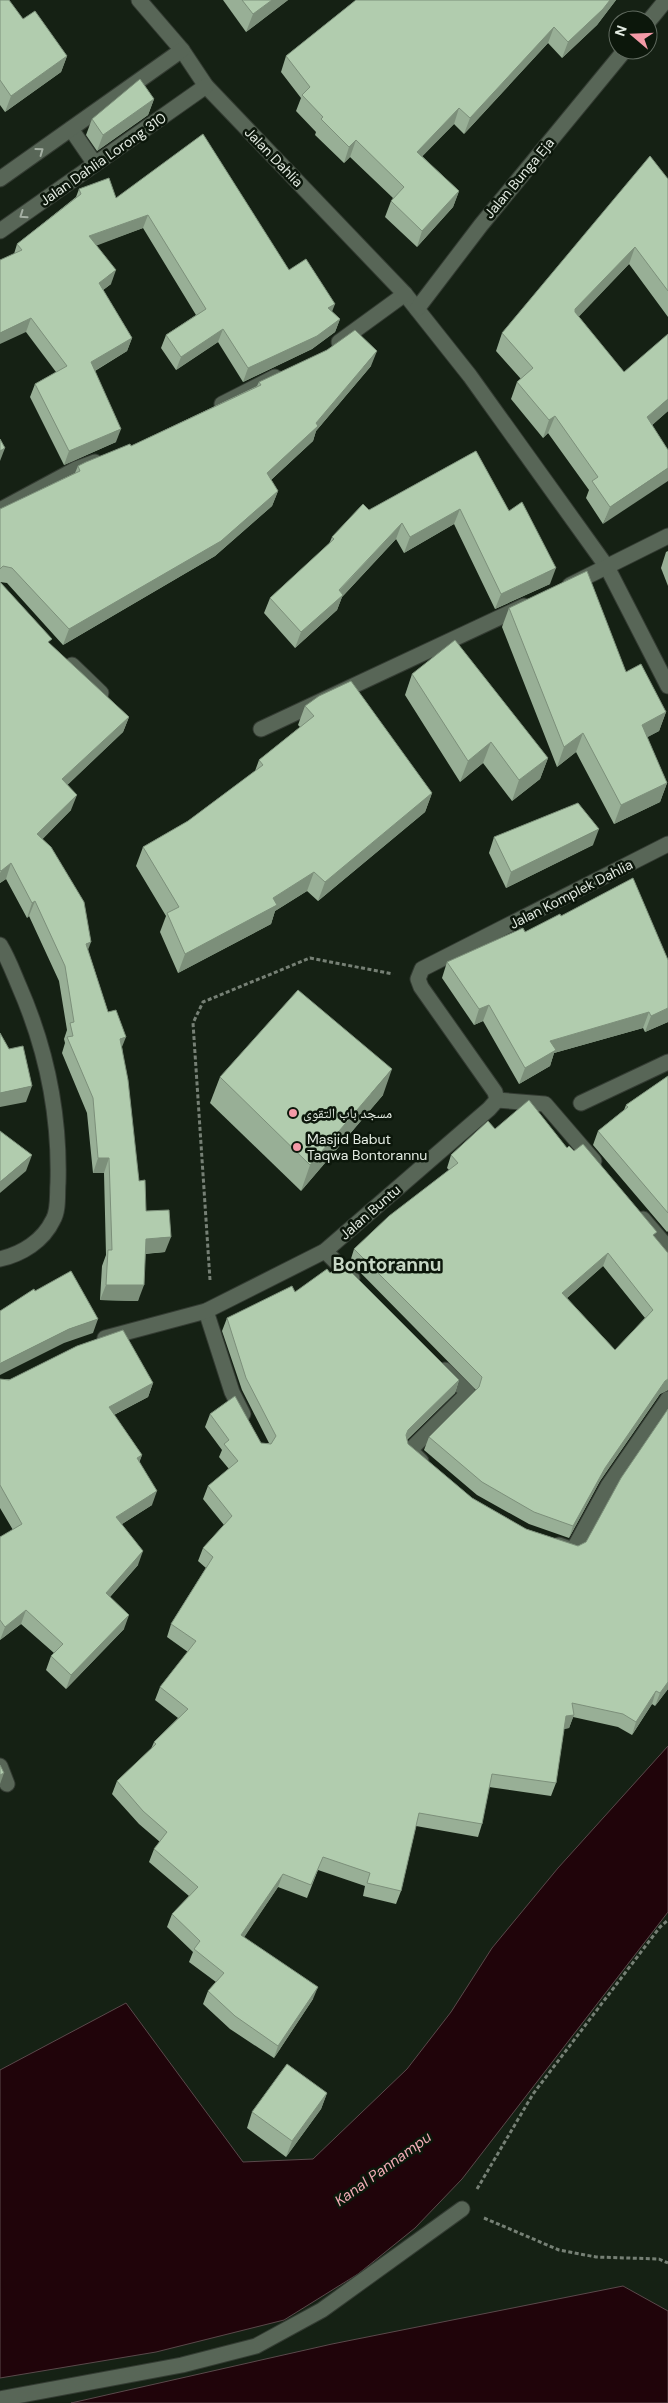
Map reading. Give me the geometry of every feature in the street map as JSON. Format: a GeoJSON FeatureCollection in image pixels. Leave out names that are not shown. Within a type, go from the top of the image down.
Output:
{"type":"FeatureCollection","features":[{"type":"Feature","properties":{"kind":"street","name":"Jalan Dahlia"},"geometry":{"type":"LineString","coordinates":[[139,0],[182,50],[206,86],[404,294],[470,376],[607,568],[668,686]]}},
{"type":"Feature","properties":{"kind":"street"},"geometry":{"type":"LineString","coordinates":[[658,10],[666,0]]}},
{"type":"Feature","properties":{"kind":"street"},"geometry":{"type":"LineString","coordinates":[[0,179],[182,50]]}},
{"type":"Feature","properties":{"kind":"street","name":"Jalan Bunga Eja"},"geometry":{"type":"LineString","coordinates":[[416,309],[481,224],[617,60]]}},
{"type":"Feature","properties":{"kind":"street","name":"Jalan Dahlia Lorong 310"},"geometry":{"type":"LineString","coordinates":[[0,231],[206,86]]}},
{"type":"Feature","properties":{"kind":"street"},"geometry":{"type":"LineString","coordinates":[[71,129],[95,164]]}},
{"type":"Feature","properties":{"kind":"street"},"geometry":{"type":"LineString","coordinates":[[325,351],[404,294]]}},
{"type":"Feature","properties":{"kind":"street"},"geometry":{"type":"LineString","coordinates":[[206,413],[291,369]]}},
{"type":"Feature","properties":{"kind":"street"},"geometry":{"type":"LineString","coordinates":[[0,510],[76,469],[110,455]]}},
{"type":"Feature","properties":{"kind":"street"},"geometry":{"type":"LineString","coordinates":[[554,592],[607,568],[668,536]]}},
{"type":"Feature","properties":{"kind":"street"},"geometry":{"type":"LineString","coordinates":[[261,729],[537,600]]}},
{"type":"Feature","properties":{"kind":"street"},"geometry":{"type":"LineString","coordinates":[[62,656],[101,693]]}},
{"type":"Feature","properties":{"kind":"street","name":"Jalan Komplek Dahlia"},"geometry":{"type":"LineString","coordinates":[[418,979],[422,969],[668,844]]}},
{"type":"Feature","properties":{"kind":"street"},"geometry":{"type":"LineString","coordinates":[[0,945],[30,1010],[52,1087],[59,1150],[57,1208],[54,1220],[39,1241],[10,1257],[0,1259]]}},
{"type":"Feature","properties":{"kind":"street"},"geometry":{"type":"LineString","coordinates":[[418,979],[421,987],[495,1092],[497,1100],[545,1104],[603,1172]]}},
{"type":"Feature","properties":{"kind":"street"},"geometry":{"type":"LineString","coordinates":[[581,1103],[668,1062]]}},
{"type":"Feature","properties":{"kind":"street","name":"Jalan Buntu"},"geometry":{"type":"LineString","coordinates":[[90,1344],[206,1311],[325,1251],[482,1116],[497,1100]]}},
{"type":"Feature","properties":{"kind":"street"},"geometry":{"type":"LineString","coordinates":[[636,1210],[668,1248]]}},
{"type":"Feature","properties":{"kind":"street"},"geometry":{"type":"LineString","coordinates":[[325,1251],[366,1292]]}},
{"type":"Feature","properties":{"kind":"street"},"geometry":{"type":"LineString","coordinates":[[206,1311],[232,1392],[248,1424]]}},
{"type":"Feature","properties":{"kind":"street"},"geometry":{"type":"LineString","coordinates":[[431,1471],[410,1450],[468,1393],[434,1359]]}},
{"type":"Feature","properties":{"kind":"street"},"geometry":{"type":"LineString","coordinates":[[549,1542],[573,1550],[608,1486],[668,1399]]}},
{"type":"Feature","properties":{"kind":"street"},"geometry":{"type":"LineString","coordinates":[[0,1766],[7,1784]]}},
{"type":"Feature","properties":{"kind":"street"},"geometry":{"type":"LineString","coordinates":[[0,2399],[182,2365],[256,2346],[322,2310],[462,2209]]}},
{"type":"Feature","properties":{"kind":"path"},"geometry":{"type":"LineString","coordinates":[[206,1311],[193,1023],[203,1002],[310,958],[418,979]]}},
{"type":"Feature","properties":{"kind":"path"},"geometry":{"type":"LineString","coordinates":[[668,1920],[660,1927],[533,2094],[482,2182],[462,2209],[559,2250],[596,2257],[659,2260],[668,2263]]}},
{"type":"Feature","properties":{"kind":"water","name":"Kanal Pannampu"},"geometry":{"type":"Polygon","coordinates":[[[668,1746],[668,1912],[462,2179],[415,2228],[358,2274],[284,2320],[156,2352],[0,2378],[0,2070],[126,2003],[243,2162],[313,2159],[407,2069],[451,2012],[492,1948],[558,1868],[668,1746]]]}},
{"type":"Feature","properties":{"kind":"water"},"geometry":{"type":"Polygon","coordinates":[[[623,2286],[668,2311],[668,2403],[71,2403],[332,2344],[623,2286]]]}},
{"type":"Feature","properties":{"kind":"building"},"geometry":{"type":"Polygon","coordinates":[[[0,0],[9,0],[23,19],[35,11],[67,56],[11,96],[0,80],[0,0]]]}},
{"type":"Feature","properties":{"kind":"building"},"geometry":{"type":"Polygon","coordinates":[[[242,0],[272,0],[253,14],[242,0]]]}},
{"type":"Feature","properties":{"kind":"building"},"geometry":{"type":"Polygon","coordinates":[[[356,0],[610,0],[568,42],[554,27],[470,118],[459,108],[417,152],[459,191],[422,231],[391,201],[404,187],[356,140],[349,147],[321,119],[323,117],[302,95],[310,87],[286,56],[356,0]]]}},
{"type":"Feature","properties":{"kind":"building"},"geometry":{"type":"Polygon","coordinates":[[[140,79],[154,99],[103,135],[92,119],[140,79]]]}},
{"type":"Feature","properties":{"kind":"building"},"geometry":{"type":"Polygon","coordinates":[[[203,134],[289,270],[306,259],[335,304],[328,308],[340,319],[317,336],[248,368],[223,329],[181,357],[166,335],[206,309],[148,215],[89,236],[116,270],[99,283],[132,338],[91,362],[121,429],[69,451],[35,384],[67,366],[31,318],[0,333],[0,260],[22,250],[17,244],[81,194],[79,189],[109,178],[116,198],[203,134]]]}},
{"type":"Feature","properties":{"kind":"building"},"geometry":{"type":"Polygon","coordinates":[[[650,156],[668,179],[668,291],[635,247],[575,309],[575,312],[624,372],[668,334],[668,399],[647,417],[668,450],[668,468],[610,507],[592,481],[598,477],[555,416],[549,420],[517,382],[533,368],[502,333],[650,156]]]}},
{"type":"Feature","properties":{"kind":"building"},"geometry":{"type":"Polygon","coordinates":[[[355,330],[377,351],[316,423],[318,426],[267,473],[278,491],[221,541],[69,629],[12,568],[3,566],[0,569],[0,509],[80,471],[78,466],[86,462],[130,444],[131,446],[261,385],[259,382],[327,350],[355,330]]]}},
{"type":"Feature","properties":{"kind":"building"},"geometry":{"type":"Polygon","coordinates":[[[0,439],[5,448],[0,451],[0,439]]]}},
{"type":"Feature","properties":{"kind":"building"},"geometry":{"type":"Polygon","coordinates":[[[476,451],[509,511],[522,502],[556,568],[501,594],[460,509],[410,537],[402,523],[339,590],[343,595],[301,632],[270,598],[334,539],[332,537],[363,504],[369,510],[476,451]]]}},
{"type":"Feature","properties":{"kind":"building"},"geometry":{"type":"Polygon","coordinates":[[[587,571],[626,672],[641,664],[666,712],[642,725],[667,783],[621,805],[583,733],[564,747],[509,608],[587,571]]]}},
{"type":"Feature","properties":{"kind":"building"},"geometry":{"type":"Polygon","coordinates":[[[0,582],[52,639],[48,642],[129,717],[62,779],[77,795],[37,834],[51,847],[84,902],[91,942],[86,944],[108,1012],[116,1010],[126,1037],[120,1039],[128,1080],[139,1181],[145,1180],[146,1211],[169,1210],[171,1237],[146,1239],[144,1285],[106,1285],[108,1250],[112,1250],[109,1158],[98,1158],[93,1098],[67,1037],[73,1036],[70,1023],[74,1022],[65,966],[35,901],[32,903],[11,863],[0,870],[0,582]]]}},
{"type":"Feature","properties":{"kind":"building"},"geometry":{"type":"Polygon","coordinates":[[[455,640],[548,758],[519,780],[491,742],[468,761],[412,674],[455,640]]]}},
{"type":"Feature","properties":{"kind":"building"},"geometry":{"type":"Polygon","coordinates":[[[351,681],[432,793],[325,882],[314,872],[273,898],[277,905],[185,954],[167,913],[179,907],[143,847],[188,821],[263,765],[259,760],[314,716],[305,706],[319,696],[351,681]]]}},
{"type":"Feature","properties":{"kind":"building"},"geometry":{"type":"Polygon","coordinates":[[[578,803],[599,829],[511,872],[494,837],[578,803]]]}},
{"type":"Feature","properties":{"kind":"building"},"geometry":{"type":"Polygon","coordinates":[[[633,878],[668,960],[668,1008],[651,1016],[649,1012],[550,1041],[556,1050],[525,1068],[489,1005],[479,1009],[447,962],[523,928],[525,932],[560,914],[561,916],[633,878]]]}},
{"type":"Feature","properties":{"kind":"building","name":"Masjid Babut Taqwa Bontorannu"},"geometry":{"type":"Polygon","coordinates":[[[298,990],[392,1069],[310,1165],[220,1077],[298,990]]]}},
{"type":"Feature","properties":{"kind":"building"},"geometry":{"type":"Polygon","coordinates":[[[0,1033],[9,1049],[23,1046],[32,1086],[0,1093],[0,1033]]]}},
{"type":"Feature","properties":{"kind":"building"},"geometry":{"type":"Polygon","coordinates":[[[668,1076],[668,1213],[598,1131],[628,1107],[626,1105],[668,1076]]]}},
{"type":"Feature","properties":{"kind":"building"},"geometry":{"type":"Polygon","coordinates":[[[529,1100],[567,1148],[569,1146],[574,1151],[583,1144],[657,1232],[653,1235],[668,1253],[668,1379],[605,1468],[573,1526],[534,1512],[482,1482],[429,1437],[479,1387],[482,1377],[354,1249],[389,1216],[458,1163],[451,1155],[488,1121],[495,1129],[529,1100]],[[608,1253],[562,1293],[615,1350],[653,1310],[608,1253]]]}},
{"type":"Feature","properties":{"kind":"building"},"geometry":{"type":"Polygon","coordinates":[[[0,1131],[32,1155],[0,1182],[0,1131]]]}},
{"type":"Feature","properties":{"kind":"building"},"geometry":{"type":"Polygon","coordinates":[[[341,1262],[459,1380],[408,1430],[406,1435],[408,1444],[472,1498],[526,1529],[578,1546],[586,1542],[621,1478],[668,1409],[668,1682],[660,1693],[656,1691],[636,1722],[623,1714],[572,1703],[574,1715],[566,1716],[556,1783],[492,1774],[482,1824],[419,1813],[401,1891],[367,1883],[370,1873],[323,1857],[311,1885],[283,1874],[241,1935],[318,1987],[278,2046],[235,2016],[208,1991],[224,1973],[194,1949],[200,1941],[172,1914],[198,1887],[154,1849],[167,1832],[143,1811],[117,1781],[156,1744],[154,1742],[188,1709],[160,1687],[196,1641],[171,1624],[213,1557],[203,1548],[232,1516],[208,1486],[238,1461],[224,1444],[229,1440],[210,1414],[235,1396],[261,1443],[271,1444],[276,1436],[246,1378],[227,1318],[292,1286],[295,1292],[327,1269],[330,1273],[341,1262]]]}},
{"type":"Feature","properties":{"kind":"building"},"geometry":{"type":"Polygon","coordinates":[[[71,1271],[98,1319],[69,1329],[0,1364],[0,1311],[34,1289],[35,1291],[71,1271]]]}},
{"type":"Feature","properties":{"kind":"building"},"geometry":{"type":"Polygon","coordinates":[[[123,1330],[153,1383],[109,1407],[142,1455],[137,1458],[157,1491],[116,1517],[143,1551],[106,1593],[129,1615],[71,1675],[51,1656],[63,1644],[26,1610],[5,1627],[0,1620],[0,1537],[22,1524],[0,1485],[0,1379],[9,1380],[77,1346],[123,1330]]]}},
{"type":"Feature","properties":{"kind":"building"},"geometry":{"type":"Polygon","coordinates":[[[0,1765],[4,1773],[0,1775],[0,1765]]]}},
{"type":"Feature","properties":{"kind":"building"},"geometry":{"type":"Polygon","coordinates":[[[287,2064],[327,2093],[292,2141],[252,2112],[287,2064]]]}},
{"type":"Feature","properties":{"kind":"place","name":"مسجد باب التقوى"},"geometry":{"type":"Point","coordinates":[293,1113]}},
{"type":"Feature","properties":{"kind":"place","name":"Masjid Babut Taqwa Bontorannu"},"geometry":{"type":"Point","coordinates":[297,1147]}},
{"type":"Feature","properties":{"kind":"district","name":"Bontorannu"},"geometry":{"type":"Point","coordinates":[387,1264]}}]}
